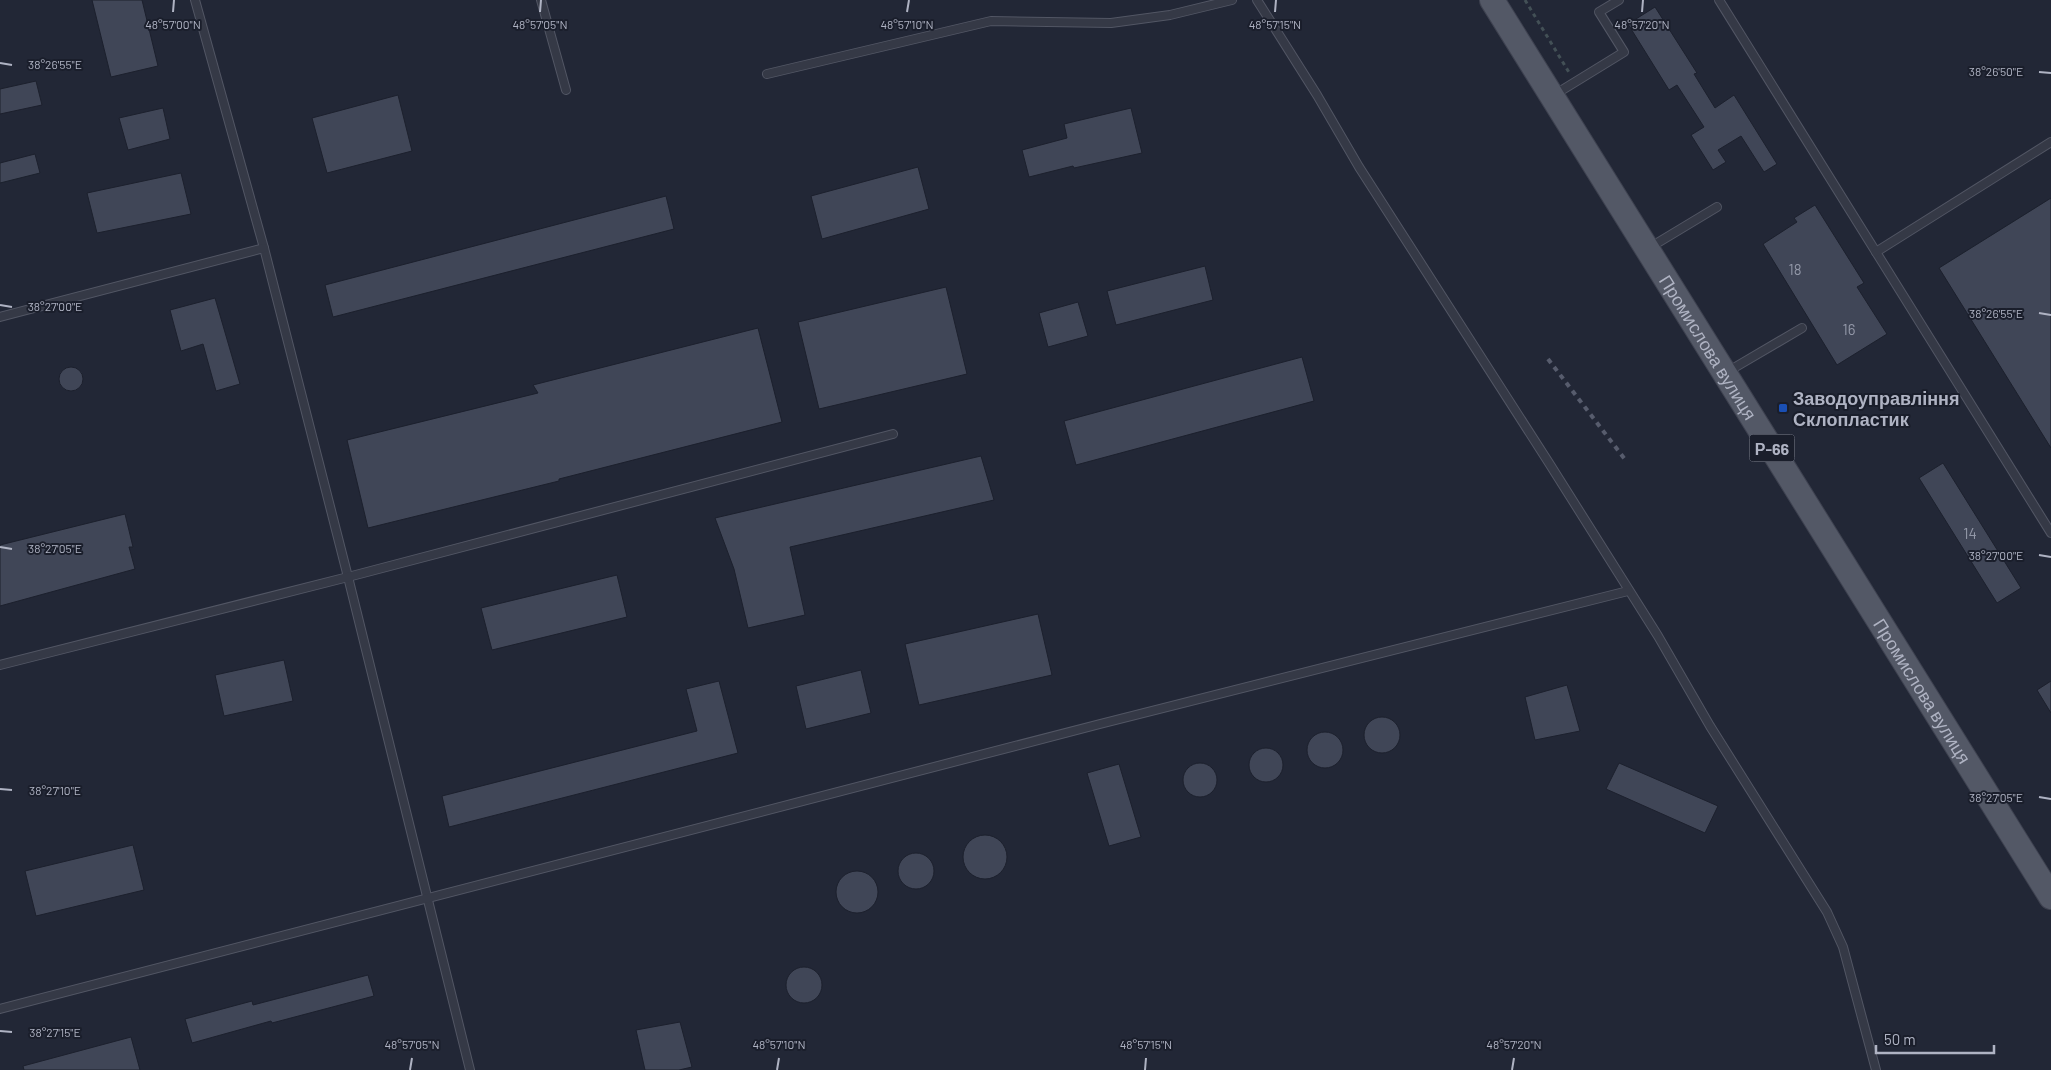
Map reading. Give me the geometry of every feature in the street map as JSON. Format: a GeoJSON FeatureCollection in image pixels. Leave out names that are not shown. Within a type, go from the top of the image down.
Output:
{"type":"FeatureCollection","features":[{"type":"Feature","properties":{"kind":"main road","name":"Промислова вулиця"},"geometry":{"type":"LineString","coordinates":[[1492,0],[2050,892]]}},
{"type":"Feature","properties":{"kind":"lane"},"geometry":{"type":"LineString","coordinates":[[195,0],[264,248],[348,577],[470,1070]]}},
{"type":"Feature","properties":{"kind":"lane"},"geometry":{"type":"LineString","coordinates":[[541,0],[566,90]]}},
{"type":"Feature","properties":{"kind":"lane"},"geometry":{"type":"LineString","coordinates":[[767,74],[991,20],[1112,23],[1170,15],[1232,0]]}},
{"type":"Feature","properties":{"kind":"lane"},"geometry":{"type":"LineString","coordinates":[[1257,0],[1317,95],[1359,167],[1534,438],[1826,912],[1843,947],[1876,1070]]}},
{"type":"Feature","properties":{"kind":"lane"},"geometry":{"type":"LineString","coordinates":[[1553,96],[1624,52],[1600,12],[1618,0]]}},
{"type":"Feature","properties":{"kind":"lane"},"geometry":{"type":"LineString","coordinates":[[1719,0],[2051,533]]}},
{"type":"Feature","properties":{"kind":"lane"},"geometry":{"type":"LineString","coordinates":[[1876,252],[2051,142]]}},
{"type":"Feature","properties":{"kind":"lane"},"geometry":{"type":"LineString","coordinates":[[1648,249],[1717,207]]}},
{"type":"Feature","properties":{"kind":"lane"},"geometry":{"type":"LineString","coordinates":[[0,317],[264,248]]}},
{"type":"Feature","properties":{"kind":"lane"},"geometry":{"type":"LineString","coordinates":[[1725,373],[1802,328]]}},
{"type":"Feature","properties":{"kind":"lane"},"geometry":{"type":"LineString","coordinates":[[0,665],[348,577],[893,434]]}},
{"type":"Feature","properties":{"kind":"lane"},"geometry":{"type":"LineString","coordinates":[[0,1008],[1100,724],[1628,590]]}},
{"type":"Feature","properties":{"kind":"path"},"geometry":{"type":"LineString","coordinates":[[1524,0],[1575,83]]}},
{"type":"Feature","properties":{"kind":"building"},"geometry":{"type":"Polygon","coordinates":[[[92,0],[142,0],[158,66],[111,77],[92,0]]]}},
{"type":"Feature","properties":{"kind":"building"},"geometry":{"type":"Polygon","coordinates":[[[1655,7],[1697,73],[1694,74],[1715,108],[1734,95],[1777,164],[1764,172],[1741,136],[1718,150],[1726,162],[1713,170],[1691,135],[1704,127],[1677,85],[1669,90],[1628,24],[1655,7]]]}},
{"type":"Feature","properties":{"kind":"building"},"geometry":{"type":"Polygon","coordinates":[[[36,81],[42,105],[0,114],[0,89],[36,81]]]}},
{"type":"Feature","properties":{"kind":"building"},"geometry":{"type":"Polygon","coordinates":[[[398,95],[412,151],[327,173],[312,118],[398,95]]]}},
{"type":"Feature","properties":{"kind":"building"},"geometry":{"type":"Polygon","coordinates":[[[163,108],[170,139],[128,150],[119,118],[163,108]]]}},
{"type":"Feature","properties":{"kind":"building"},"geometry":{"type":"Polygon","coordinates":[[[1131,108],[1142,153],[1074,168],[1073,166],[1029,177],[1022,150],[1067,138],[1064,124],[1131,108]]]}},
{"type":"Feature","properties":{"kind":"building"},"geometry":{"type":"Polygon","coordinates":[[[35,154],[40,173],[0,183],[0,163],[35,154]]]}},
{"type":"Feature","properties":{"kind":"building"},"geometry":{"type":"Polygon","coordinates":[[[918,167],[929,209],[822,239],[811,196],[918,167]]]}},
{"type":"Feature","properties":{"kind":"building"},"geometry":{"type":"Polygon","coordinates":[[[181,173],[191,214],[97,233],[87,193],[181,173]]]}},
{"type":"Feature","properties":{"kind":"building"},"geometry":{"type":"Polygon","coordinates":[[[666,196],[674,229],[333,317],[325,285],[666,196]]]}},
{"type":"Feature","properties":{"kind":"building"},"geometry":{"type":"Polygon","coordinates":[[[2051,198],[2051,448],[1939,268],[2051,198]]]}},
{"type":"Feature","properties":{"kind":"building"},"geometry":{"type":"Polygon","coordinates":[[[1815,205],[1864,283],[1857,287],[1887,334],[1837,365],[1763,244],[1797,222],[1794,218],[1815,205]]]}},
{"type":"Feature","properties":{"kind":"building"},"geometry":{"type":"Polygon","coordinates":[[[1205,266],[1213,300],[1116,325],[1107,291],[1205,266]]]}},
{"type":"Feature","properties":{"kind":"building"},"geometry":{"type":"Polygon","coordinates":[[[946,287],[967,374],[819,409],[798,322],[946,287]]]}},
{"type":"Feature","properties":{"kind":"building"},"geometry":{"type":"Polygon","coordinates":[[[215,298],[240,384],[216,391],[203,344],[181,351],[170,310],[215,298]]]}},
{"type":"Feature","properties":{"kind":"building"},"geometry":{"type":"Polygon","coordinates":[[[1078,302],[1088,336],[1048,347],[1039,313],[1078,302]]]}},
{"type":"Feature","properties":{"kind":"building"},"geometry":{"type":"Polygon","coordinates":[[[758,328],[782,422],[559,479],[559,481],[368,528],[347,440],[538,393],[533,385],[758,328]]]}},
{"type":"Feature","properties":{"kind":"building"},"geometry":{"type":"Polygon","coordinates":[[[1302,357],[1314,401],[1076,465],[1064,421],[1302,357]]]}},
{"type":"Feature","properties":{"kind":"building"},"geometry":{"type":"Polygon","coordinates":[[[71,367],[79,371],[83,379],[79,387],[71,391],[63,387],[59,379],[63,371],[71,367]]]}},
{"type":"Feature","properties":{"kind":"building"},"geometry":{"type":"Polygon","coordinates":[[[981,456],[994,500],[790,547],[805,615],[748,628],[734,569],[715,518],[981,456]]]}},
{"type":"Feature","properties":{"kind":"building"},"geometry":{"type":"Polygon","coordinates":[[[1943,463],[2021,588],[1997,603],[1919,478],[1943,463]]]}},
{"type":"Feature","properties":{"kind":"building"},"geometry":{"type":"Polygon","coordinates":[[[125,514],[133,547],[129,547],[135,569],[0,606],[0,545],[125,514]]]}},
{"type":"Feature","properties":{"kind":"building"},"geometry":{"type":"Polygon","coordinates":[[[617,575],[627,617],[492,650],[481,608],[617,575]]]}},
{"type":"Feature","properties":{"kind":"building"},"geometry":{"type":"Polygon","coordinates":[[[1038,614],[1052,675],[919,705],[905,644],[1038,614]]]}},
{"type":"Feature","properties":{"kind":"building"},"geometry":{"type":"Polygon","coordinates":[[[284,660],[293,701],[224,716],[215,675],[284,660]]]}},
{"type":"Feature","properties":{"kind":"building"},"geometry":{"type":"Polygon","coordinates":[[[861,670],[871,713],[806,729],[796,686],[861,670]]]}},
{"type":"Feature","properties":{"kind":"building"},"geometry":{"type":"Polygon","coordinates":[[[719,681],[738,753],[449,827],[442,796],[697,731],[686,689],[719,681]]]}},
{"type":"Feature","properties":{"kind":"building"},"geometry":{"type":"Polygon","coordinates":[[[2051,681],[2051,713],[2037,690],[2051,681]]]}},
{"type":"Feature","properties":{"kind":"building"},"geometry":{"type":"Polygon","coordinates":[[[1567,685],[1580,731],[1535,740],[1525,697],[1567,685]]]}},
{"type":"Feature","properties":{"kind":"building"},"geometry":{"type":"Polygon","coordinates":[[[1382,717],[1389,718],[1395,722],[1399,728],[1399,742],[1395,748],[1389,752],[1382,753],[1375,752],[1369,748],[1365,742],[1364,735],[1365,728],[1369,722],[1375,718],[1382,717]]]}},
{"type":"Feature","properties":{"kind":"building"},"geometry":{"type":"Polygon","coordinates":[[[1325,732],[1337,738],[1343,750],[1337,762],[1325,768],[1313,762],[1307,750],[1313,738],[1325,732]]]}},
{"type":"Feature","properties":{"kind":"building"},"geometry":{"type":"Polygon","coordinates":[[[1266,748],[1278,753],[1283,765],[1278,777],[1266,782],[1254,777],[1249,765],[1254,753],[1266,748]]]}},
{"type":"Feature","properties":{"kind":"building"},"geometry":{"type":"Polygon","coordinates":[[[1200,763],[1207,764],[1212,768],[1216,773],[1216,787],[1212,792],[1207,796],[1200,797],[1193,796],[1188,792],[1184,787],[1183,780],[1184,773],[1188,768],[1193,764],[1200,763]]]}},
{"type":"Feature","properties":{"kind":"building"},"geometry":{"type":"Polygon","coordinates":[[[1619,763],[1718,806],[1705,833],[1606,789],[1619,763]]]}},
{"type":"Feature","properties":{"kind":"building"},"geometry":{"type":"Polygon","coordinates":[[[1119,764],[1141,837],[1109,846],[1087,773],[1119,764]]]}},
{"type":"Feature","properties":{"kind":"building"},"geometry":{"type":"Polygon","coordinates":[[[981,835],[989,835],[1001,841],[1007,857],[1001,873],[989,879],[981,879],[969,873],[963,861],[963,853],[969,841],[981,835]]]}},
{"type":"Feature","properties":{"kind":"building"},"geometry":{"type":"Polygon","coordinates":[[[133,845],[144,890],[36,916],[25,871],[133,845]]]}},
{"type":"Feature","properties":{"kind":"building"},"geometry":{"type":"Polygon","coordinates":[[[916,853],[923,854],[929,858],[933,864],[933,878],[929,884],[923,888],[916,889],[909,888],[903,884],[899,878],[898,871],[899,864],[903,858],[909,854],[916,853]]]}},
{"type":"Feature","properties":{"kind":"building"},"geometry":{"type":"Polygon","coordinates":[[[857,871],[872,877],[878,892],[872,907],[857,913],[842,907],[836,892],[842,877],[857,871]]]}},
{"type":"Feature","properties":{"kind":"building"},"geometry":{"type":"Polygon","coordinates":[[[804,967],[817,972],[822,985],[817,998],[804,1003],[791,998],[786,985],[791,972],[804,967]]]}},
{"type":"Feature","properties":{"kind":"building"},"geometry":{"type":"Polygon","coordinates":[[[368,975],[374,996],[272,1023],[271,1021],[192,1043],[185,1019],[252,1001],[253,1005],[368,975]]]}},
{"type":"Feature","properties":{"kind":"building"},"geometry":{"type":"Polygon","coordinates":[[[680,1022],[692,1067],[679,1070],[645,1070],[636,1030],[680,1022]]]}},
{"type":"Feature","properties":{"kind":"building"},"geometry":{"type":"Polygon","coordinates":[[[131,1037],[140,1070],[24,1070],[23,1066],[131,1037]]]}},
{"type":"Feature","properties":{"kind":"railway"},"geometry":{"type":"LineString","coordinates":[[1548,359],[1627,462]]}},
{"type":"Feature","properties":{"kind":"place","name":"Заводоуправління Склопластик"},"geometry":{"type":"Point","coordinates":[1783,408]}}]}
